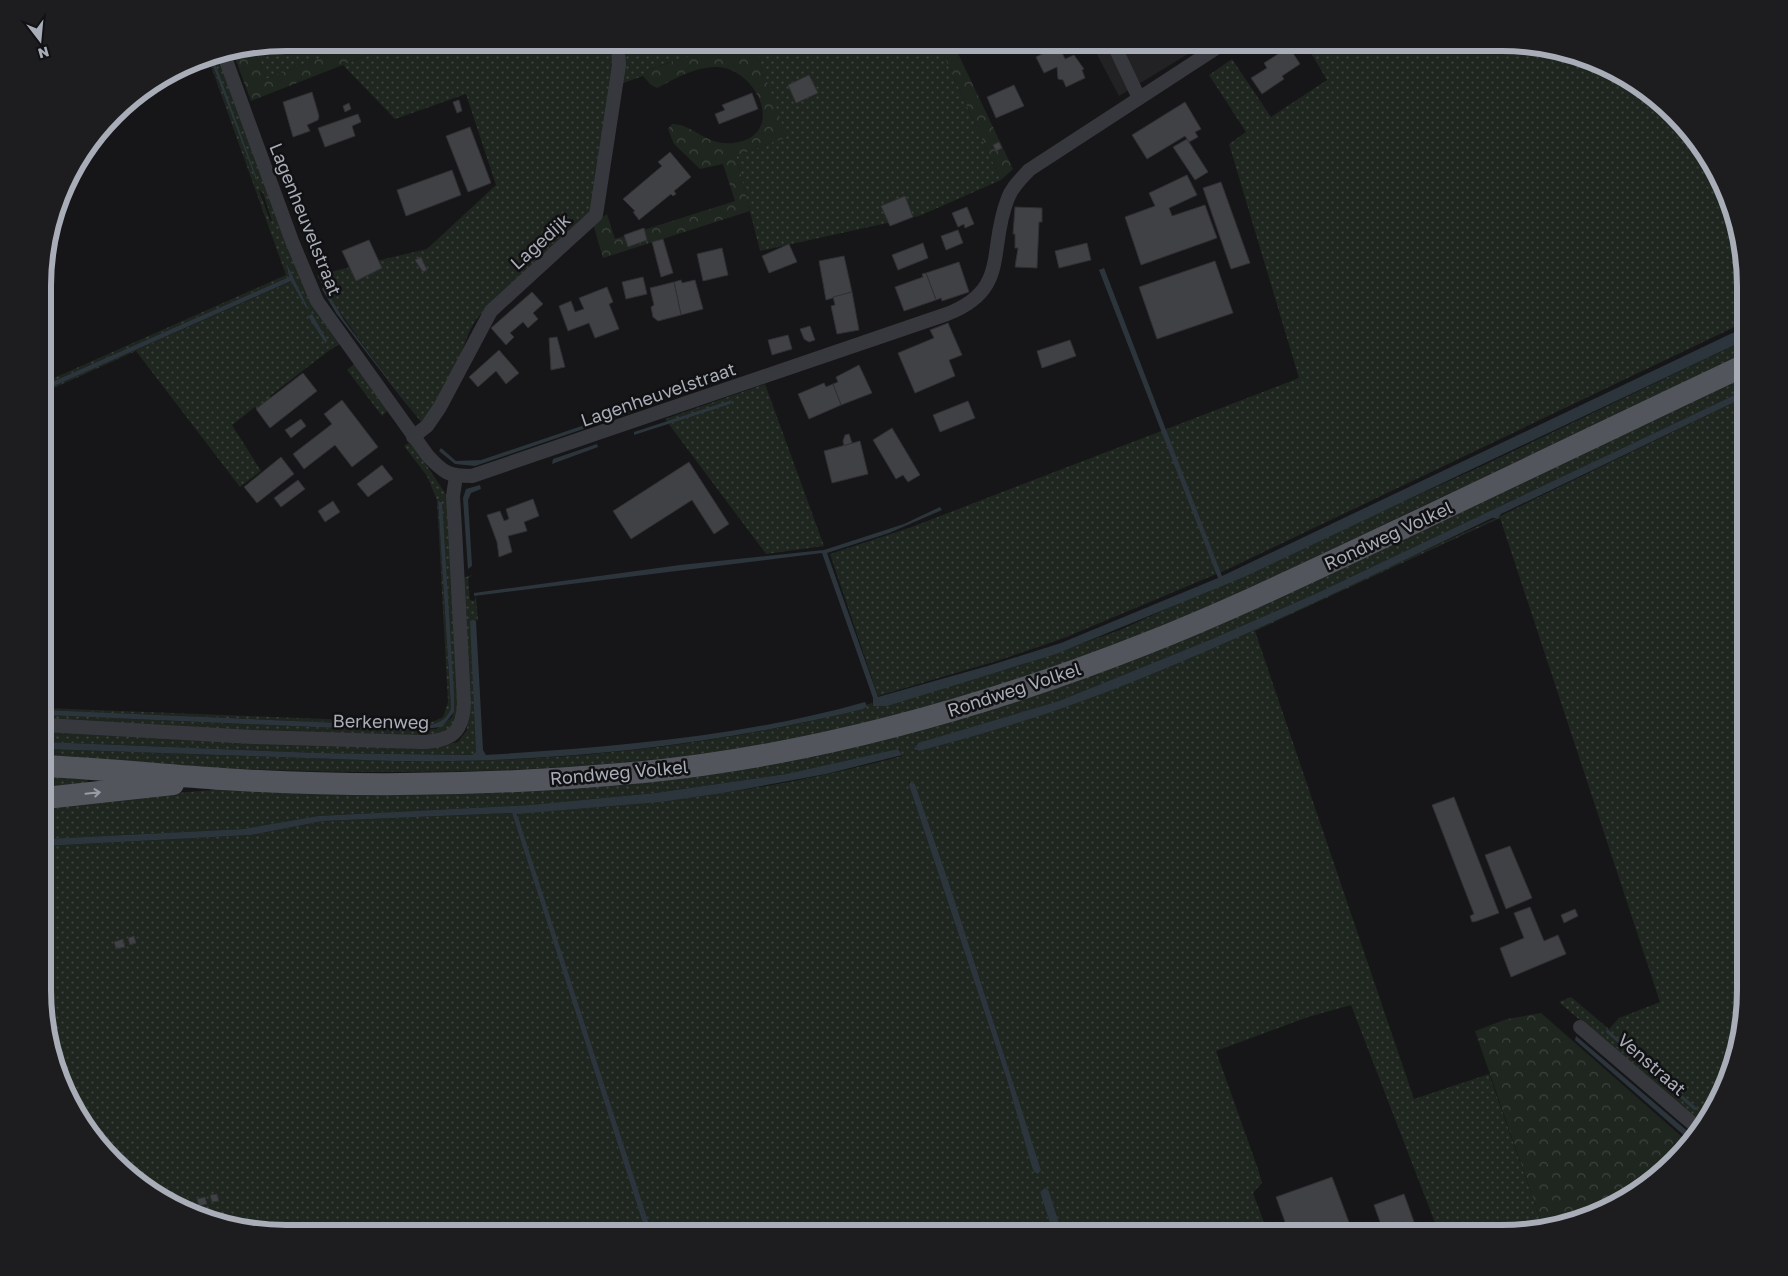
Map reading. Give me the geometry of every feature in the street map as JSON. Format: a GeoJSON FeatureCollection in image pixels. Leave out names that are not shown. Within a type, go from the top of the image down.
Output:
{"type":"FeatureCollection","features":[{"type":"Feature","properties":{"kind":"main road","name":"Rondweg Volkel"},"geometry":{"type":"LineString","coordinates":[[51,766],[135,771],[224,779],[380,784],[516,781],[645,772],[815,744],[939,714],[1113,656],[1206,618],[1298,577],[1737,369]]}},
{"type":"Feature","properties":{"kind":"main road","name":"Rondweg Volkel"},"geometry":{"type":"LineString","coordinates":[[51,797],[224,779]]}},
{"type":"Feature","properties":{"kind":"street","name":"Lagedijk"},"geometry":{"type":"LineString","coordinates":[[413,437],[426,426],[440,407],[491,311],[596,215],[619,65],[618,51]]}},
{"type":"Feature","properties":{"kind":"street"},"geometry":{"type":"LineString","coordinates":[[1118,51],[1139,98]]}},
{"type":"Feature","properties":{"kind":"street","name":"Lagenheuvelstraat"},"geometry":{"type":"LineString","coordinates":[[225,59],[292,241],[317,301],[413,437],[443,472],[456,476],[472,476],[961,308],[974,301],[990,279],[1008,196],[1017,184],[1043,160],[1212,51]]}},
{"type":"Feature","properties":{"kind":"street","name":"Berkenweg"},"geometry":{"type":"LineString","coordinates":[[51,725],[253,737],[422,742],[444,739],[453,734],[463,721],[464,703],[454,513],[456,476]]}},
{"type":"Feature","properties":{"kind":"street","name":"Venstraat"},"geometry":{"type":"LineString","coordinates":[[1580,1027],[1694,1125]]}},
{"type":"Feature","properties":{"kind":"shaded area"},"geometry":{"type":"Polygon","coordinates":[[[1095,51],[1193,51],[1119,96],[1095,51]]]}},
{"type":"Feature","properties":{"kind":"shaded area"},"geometry":{"type":"Polygon","coordinates":[[[215,63],[256,180],[212,64],[215,63]]]}},
{"type":"Feature","properties":{"kind":"shaded area"},"geometry":{"type":"Polygon","coordinates":[[[286,262],[308,308],[306,308],[291,281],[51,387],[51,382],[289,277],[286,262]]]}},
{"type":"Feature","properties":{"kind":"shaded area"},"geometry":{"type":"Polygon","coordinates":[[[1104,268],[1222,576],[1737,331],[1737,344],[1244,577],[1056,654],[887,706],[873,706],[873,698],[822,553],[474,596],[474,593],[680,565],[824,550],[904,524],[940,507],[942,510],[889,533],[827,553],[878,697],[1061,643],[1218,578],[1099,270],[1104,268]]]}},
{"type":"Feature","properties":{"kind":"shaded area"},"geometry":{"type":"Polygon","coordinates":[[[324,287],[344,320],[418,419],[336,313],[322,289],[324,287]]]}},
{"type":"Feature","properties":{"kind":"shaded area"},"geometry":{"type":"Polygon","coordinates":[[[312,314],[327,340],[326,344],[308,316],[312,314]]]}},
{"type":"Feature","properties":{"kind":"shaded area"},"geometry":{"type":"Polygon","coordinates":[[[1737,394],[1737,401],[1501,514],[1498,518],[1492,518],[1246,634],[1146,676],[1052,712],[919,751],[914,749],[918,743],[1059,701],[1212,639],[1315,594],[1737,394]]]}},
{"type":"Feature","properties":{"kind":"shaded area"},"geometry":{"type":"Polygon","coordinates":[[[732,400],[730,404],[634,435],[634,432],[732,400]]]}},
{"type":"Feature","properties":{"kind":"shaded area"},"geometry":{"type":"Polygon","coordinates":[[[629,410],[630,413],[475,466],[455,464],[439,451],[441,448],[456,461],[481,460],[629,410]]]}},
{"type":"Feature","properties":{"kind":"shaded area"},"geometry":{"type":"Polygon","coordinates":[[[597,444],[598,447],[552,464],[553,459],[597,444]]]}},
{"type":"Feature","properties":{"kind":"shaded area"},"geometry":{"type":"Polygon","coordinates":[[[480,485],[481,489],[471,493],[468,500],[472,566],[468,569],[463,498],[466,489],[480,485]]]}},
{"type":"Feature","properties":{"kind":"shaded area"},"geometry":{"type":"Polygon","coordinates":[[[438,501],[442,502],[454,694],[454,712],[442,727],[402,731],[51,715],[51,710],[407,726],[439,722],[444,719],[451,708],[438,501]]]}},
{"type":"Feature","properties":{"kind":"shaded area"},"geometry":{"type":"Polygon","coordinates":[[[470,621],[476,621],[483,750],[486,755],[677,739],[772,724],[865,702],[867,706],[863,709],[805,722],[688,743],[630,750],[512,759],[393,761],[51,749],[51,742],[319,753],[472,755],[476,752],[470,621]]]}},
{"type":"Feature","properties":{"kind":"shaded area"},"geometry":{"type":"Polygon","coordinates":[[[898,749],[902,755],[826,774],[723,793],[660,802],[517,814],[649,1225],[643,1225],[512,813],[323,821],[251,835],[51,846],[51,839],[243,829],[318,816],[530,805],[655,793],[786,774],[898,749]]]}},
{"type":"Feature","properties":{"kind":"shaded area"},"geometry":{"type":"Polygon","coordinates":[[[911,781],[915,784],[949,883],[1041,1170],[1038,1174],[1034,1172],[1032,1167],[1007,1080],[909,785],[911,781]]]}},
{"type":"Feature","properties":{"kind":"shaded area"},"geometry":{"type":"Polygon","coordinates":[[[1607,1029],[1698,1110],[1694,1110],[1606,1032],[1607,1029]]]}},
{"type":"Feature","properties":{"kind":"shaded area"},"geometry":{"type":"Polygon","coordinates":[[[1576,1036],[1689,1132],[1685,1137],[1575,1040],[1576,1036]]]}},
{"type":"Feature","properties":{"kind":"shaded area"},"geometry":{"type":"Polygon","coordinates":[[[1045,1188],[1049,1191],[1060,1225],[1050,1225],[1040,1192],[1045,1188]]]}},
{"type":"Feature","properties":{"kind":"green space"},"geometry":{"type":"Polygon","coordinates":[[[338,51],[266,79],[256,53],[338,51]]]}},
{"type":"Feature","properties":{"kind":"green space"},"geometry":{"type":"Polygon","coordinates":[[[338,51],[379,51],[251,101],[235,57],[256,53],[266,79],[338,51]]]}},
{"type":"Feature","properties":{"kind":"green space"},"geometry":{"type":"Polygon","coordinates":[[[379,51],[616,51],[597,208],[581,219],[478,317],[470,330],[448,384],[421,422],[333,303],[317,275],[427,249],[496,185],[466,94],[395,119],[343,65],[379,51]]]}},
{"type":"Feature","properties":{"kind":"green space"},"geometry":{"type":"Polygon","coordinates":[[[627,51],[708,51],[648,70],[643,76],[623,83],[627,51]]]}},
{"type":"Feature","properties":{"kind":"green space"},"geometry":{"type":"Polygon","coordinates":[[[706,51],[756,51],[787,137],[736,156],[750,211],[603,258],[593,224],[607,214],[615,239],[735,201],[723,164],[700,169],[674,144],[668,129],[672,124],[687,127],[715,141],[733,143],[750,138],[759,129],[763,117],[761,104],[755,91],[745,79],[733,71],[718,67],[702,68],[657,88],[651,85],[643,76],[648,70],[706,51]]]}},
{"type":"Feature","properties":{"kind":"green space"},"geometry":{"type":"Polygon","coordinates":[[[756,51],[942,51],[1001,180],[919,216],[760,251],[736,156],[786,137],[756,51]]]}},
{"type":"Feature","properties":{"kind":"green space"},"geometry":{"type":"Polygon","coordinates":[[[942,51],[957,51],[1013,169],[1001,180],[942,51]]]}},
{"type":"Feature","properties":{"kind":"green space"},"geometry":{"type":"Polygon","coordinates":[[[1310,51],[1502,51],[1533,53],[1563,59],[1606,75],[1657,109],[1679,131],[1713,182],[1729,225],[1735,255],[1737,326],[1226,570],[1064,638],[1000,660],[878,696],[830,554],[909,528],[1299,378],[1229,144],[1246,132],[1209,75],[1232,59],[1271,117],[1327,80],[1310,51]]]}},
{"type":"Feature","properties":{"kind":"green space"},"geometry":{"type":"Polygon","coordinates":[[[222,60],[340,344],[270,396],[273,399],[258,410],[255,407],[232,425],[261,471],[240,487],[136,351],[51,389],[51,387],[292,281],[306,308],[308,308],[286,262],[289,277],[51,382],[51,379],[286,275],[210,64],[212,64],[256,180],[215,63],[222,60]],[[259,190],[270,221],[272,221],[263,193],[259,190]]]}},
{"type":"Feature","properties":{"kind":"green space"},"geometry":{"type":"Polygon","coordinates":[[[1737,344],[1737,358],[1202,609],[1091,655],[998,687],[855,726],[759,745],[670,758],[581,766],[492,770],[313,771],[51,760],[51,749],[393,761],[521,759],[606,753],[691,743],[787,726],[856,709],[872,703],[873,706],[1015,667],[1120,630],[1482,466],[1737,344]]]}},
{"type":"Feature","properties":{"kind":"green space"},"geometry":{"type":"Polygon","coordinates":[[[354,364],[388,410],[382,416],[347,370],[354,364]]]}},
{"type":"Feature","properties":{"kind":"green space"},"geometry":{"type":"Polygon","coordinates":[[[1737,379],[1737,394],[1315,594],[1212,639],[1059,701],[916,744],[916,751],[919,751],[1071,705],[1167,668],[1498,517],[1737,401],[1737,990],[1735,1021],[1729,1051],[1713,1094],[1697,1120],[1559,1002],[1571,997],[1609,1029],[1619,1018],[1660,1002],[1500,518],[1255,631],[1414,1099],[1489,1074],[1541,1221],[1502,1225],[1436,1225],[1351,1005],[1308,1017],[1216,1051],[1262,1183],[1253,1193],[1265,1225],[1060,1225],[1049,1191],[1040,1192],[1050,1225],[649,1225],[518,819],[518,813],[663,801],[760,787],[855,768],[902,756],[899,749],[786,774],[655,793],[530,805],[318,816],[243,829],[51,839],[51,803],[224,789],[489,792],[978,713],[1737,379]],[[909,781],[1007,1080],[1034,1172],[1041,1170],[949,883],[915,784],[909,781]]]}},
{"type":"Feature","properties":{"kind":"green space"},"geometry":{"type":"Polygon","coordinates":[[[765,384],[824,546],[766,554],[665,419],[765,384]]]}},
{"type":"Feature","properties":{"kind":"green space"},"geometry":{"type":"Polygon","coordinates":[[[411,442],[447,496],[461,711],[456,725],[433,739],[51,722],[51,715],[402,731],[437,729],[452,717],[454,712],[441,501],[438,501],[451,708],[448,716],[438,724],[407,726],[51,710],[51,708],[405,722],[432,722],[443,717],[448,702],[437,500],[427,476],[404,446],[411,442]]]}},
{"type":"Feature","properties":{"kind":"green space"},"geometry":{"type":"Polygon","coordinates":[[[473,575],[468,578],[470,600],[474,601],[476,596],[478,621],[475,620],[476,752],[472,755],[319,753],[51,742],[51,730],[209,739],[443,746],[458,742],[467,730],[468,709],[461,578],[473,575]]]}},
{"type":"Feature","properties":{"kind":"green space"},"geometry":{"type":"Polygon","coordinates":[[[51,773],[88,775],[87,787],[51,790],[51,773]]]}},
{"type":"Feature","properties":{"kind":"green space"},"geometry":{"type":"Polygon","coordinates":[[[512,813],[643,1225],[286,1225],[255,1223],[225,1217],[182,1201],[131,1167],[109,1145],[75,1094],[59,1051],[53,1021],[51,990],[51,846],[251,835],[323,821],[512,813]]]}},
{"type":"Feature","properties":{"kind":"green space"},"geometry":{"type":"Polygon","coordinates":[[[1541,1013],[1684,1138],[1657,1167],[1606,1201],[1563,1217],[1541,1221],[1475,1031],[1507,1019],[1541,1013]]]}},
{"type":"Feature","properties":{"kind":"building"},"geometry":{"type":"Polygon","coordinates":[[[1049,51],[1061,51],[1065,59],[1074,55],[1084,69],[1082,70],[1085,78],[1066,87],[1063,80],[1058,79],[1057,67],[1044,73],[1036,57],[1049,51]]]}},
{"type":"Feature","properties":{"kind":"building"},"geometry":{"type":"Polygon","coordinates":[[[1283,51],[1292,51],[1300,64],[1282,76],[1284,79],[1262,94],[1251,78],[1267,68],[1264,63],[1283,51]]]}},
{"type":"Feature","properties":{"kind":"building"},"geometry":{"type":"Polygon","coordinates":[[[809,75],[818,93],[796,103],[788,85],[809,75]]]}},
{"type":"Feature","properties":{"kind":"building"},"geometry":{"type":"Polygon","coordinates":[[[1014,85],[1024,106],[996,118],[987,97],[1014,85]]]}},
{"type":"Feature","properties":{"kind":"building"},"geometry":{"type":"Polygon","coordinates":[[[312,92],[319,116],[318,120],[307,125],[310,131],[293,137],[283,102],[312,92]]]}},
{"type":"Feature","properties":{"kind":"building"},"geometry":{"type":"Polygon","coordinates":[[[752,93],[758,109],[719,124],[715,114],[725,110],[722,105],[752,93]]]}},
{"type":"Feature","properties":{"kind":"building"},"geometry":{"type":"Polygon","coordinates":[[[459,100],[462,111],[457,113],[453,102],[459,100]]]}},
{"type":"Feature","properties":{"kind":"building"},"geometry":{"type":"Polygon","coordinates":[[[1185,102],[1201,129],[1195,132],[1198,137],[1189,142],[1185,136],[1147,159],[1132,135],[1185,102]]]}},
{"type":"Feature","properties":{"kind":"building"},"geometry":{"type":"Polygon","coordinates":[[[349,103],[351,109],[345,112],[343,106],[349,103]]]}},
{"type":"Feature","properties":{"kind":"building"},"geometry":{"type":"Polygon","coordinates":[[[358,114],[361,122],[352,126],[355,136],[325,147],[318,128],[358,114]]]}},
{"type":"Feature","properties":{"kind":"building"},"geometry":{"type":"Polygon","coordinates":[[[470,127],[491,183],[468,192],[446,136],[470,127]]]}},
{"type":"Feature","properties":{"kind":"building"},"geometry":{"type":"Polygon","coordinates":[[[1187,139],[1208,172],[1195,180],[1173,147],[1187,139]]]}},
{"type":"Feature","properties":{"kind":"building"},"geometry":{"type":"Polygon","coordinates":[[[999,142],[1002,148],[996,151],[993,145],[999,142]]]}},
{"type":"Feature","properties":{"kind":"building"},"geometry":{"type":"Polygon","coordinates":[[[670,152],[691,177],[674,191],[676,194],[673,196],[671,194],[639,220],[633,212],[635,211],[623,199],[662,166],[658,162],[670,152]]]}},
{"type":"Feature","properties":{"kind":"building"},"geometry":{"type":"Polygon","coordinates":[[[452,170],[461,195],[406,216],[397,190],[452,170]]]}},
{"type":"Feature","properties":{"kind":"building"},"geometry":{"type":"Polygon","coordinates":[[[1187,175],[1197,195],[1169,208],[1172,216],[1205,205],[1217,238],[1141,265],[1125,217],[1155,206],[1149,193],[1187,175]]]}},
{"type":"Feature","properties":{"kind":"building"},"geometry":{"type":"Polygon","coordinates":[[[1221,182],[1250,263],[1231,269],[1203,188],[1221,182]]]}},
{"type":"Feature","properties":{"kind":"building"},"geometry":{"type":"Polygon","coordinates":[[[905,196],[913,217],[890,226],[881,206],[905,196]]]}},
{"type":"Feature","properties":{"kind":"building"},"geometry":{"type":"Polygon","coordinates":[[[967,207],[974,224],[965,228],[964,224],[958,227],[952,213],[967,207]]]}},
{"type":"Feature","properties":{"kind":"building"},"geometry":{"type":"Polygon","coordinates":[[[1015,207],[1042,208],[1042,222],[1039,222],[1037,268],[1015,267],[1018,248],[1015,248],[1015,234],[1013,234],[1015,207]]]}},
{"type":"Feature","properties":{"kind":"building"},"geometry":{"type":"Polygon","coordinates":[[[644,228],[647,240],[628,247],[624,235],[644,228]]]}},
{"type":"Feature","properties":{"kind":"building"},"geometry":{"type":"Polygon","coordinates":[[[958,230],[963,243],[946,250],[941,236],[958,230]]]}},
{"type":"Feature","properties":{"kind":"building"},"geometry":{"type":"Polygon","coordinates":[[[663,239],[673,273],[661,277],[652,242],[663,239]]]}},
{"type":"Feature","properties":{"kind":"building"},"geometry":{"type":"Polygon","coordinates":[[[369,240],[382,268],[356,281],[342,251],[369,240]]]}},
{"type":"Feature","properties":{"kind":"building"},"geometry":{"type":"Polygon","coordinates":[[[923,243],[928,258],[898,270],[892,255],[923,243]]]}},
{"type":"Feature","properties":{"kind":"building"},"geometry":{"type":"Polygon","coordinates":[[[1087,243],[1091,260],[1059,268],[1055,251],[1087,243]]]}},
{"type":"Feature","properties":{"kind":"building"},"geometry":{"type":"Polygon","coordinates":[[[789,244],[797,262],[769,273],[762,256],[789,244]]]}},
{"type":"Feature","properties":{"kind":"building"},"geometry":{"type":"Polygon","coordinates":[[[722,248],[728,275],[703,281],[697,254],[722,248]]]}},
{"type":"Feature","properties":{"kind":"building"},"geometry":{"type":"Polygon","coordinates":[[[844,256],[852,292],[826,300],[819,261],[844,256]]]}},
{"type":"Feature","properties":{"kind":"building"},"geometry":{"type":"Polygon","coordinates":[[[421,257],[427,270],[423,272],[415,260],[421,257]]]}},
{"type":"Feature","properties":{"kind":"building"},"geometry":{"type":"Polygon","coordinates":[[[1215,261],[1233,313],[1157,339],[1139,287],[1215,261]]]}},
{"type":"Feature","properties":{"kind":"building"},"geometry":{"type":"Polygon","coordinates":[[[959,262],[969,292],[942,301],[941,298],[936,300],[926,273],[959,262]]]}},
{"type":"Feature","properties":{"kind":"building"},"geometry":{"type":"Polygon","coordinates":[[[926,273],[936,300],[904,311],[895,287],[923,277],[922,274],[926,273]]]}},
{"type":"Feature","properties":{"kind":"building"},"geometry":{"type":"Polygon","coordinates":[[[643,277],[647,294],[626,299],[622,282],[643,277]]]}},
{"type":"Feature","properties":{"kind":"building"},"geometry":{"type":"Polygon","coordinates":[[[681,280],[682,283],[695,280],[703,309],[681,315],[674,282],[681,280]]]}},
{"type":"Feature","properties":{"kind":"building"},"geometry":{"type":"Polygon","coordinates":[[[674,282],[681,315],[658,321],[653,317],[651,307],[654,305],[650,288],[674,282]]]}},
{"type":"Feature","properties":{"kind":"building"},"geometry":{"type":"Polygon","coordinates":[[[607,287],[613,302],[609,304],[619,329],[595,338],[589,323],[568,331],[559,306],[571,301],[575,312],[584,309],[579,298],[607,287]]]}},
{"type":"Feature","properties":{"kind":"building"},"geometry":{"type":"Polygon","coordinates":[[[532,292],[543,304],[533,313],[538,319],[528,328],[523,322],[510,333],[514,337],[506,345],[491,328],[532,292]]]}},
{"type":"Feature","properties":{"kind":"building"},"geometry":{"type":"Polygon","coordinates":[[[852,292],[859,330],[837,334],[831,306],[835,305],[833,297],[852,292]]]}},
{"type":"Feature","properties":{"kind":"building"},"geometry":{"type":"Polygon","coordinates":[[[948,323],[962,355],[949,360],[955,376],[915,393],[898,353],[934,338],[930,330],[948,323]]]}},
{"type":"Feature","properties":{"kind":"building"},"geometry":{"type":"Polygon","coordinates":[[[810,326],[815,340],[809,342],[804,339],[800,329],[810,326]]]}},
{"type":"Feature","properties":{"kind":"building"},"geometry":{"type":"Polygon","coordinates":[[[788,335],[792,349],[772,355],[768,340],[788,335]]]}},
{"type":"Feature","properties":{"kind":"building"},"geometry":{"type":"Polygon","coordinates":[[[557,337],[565,367],[551,370],[549,338],[557,337]]]}},
{"type":"Feature","properties":{"kind":"building"},"geometry":{"type":"Polygon","coordinates":[[[1070,340],[1076,356],[1042,368],[1037,351],[1070,340]]]}},
{"type":"Feature","properties":{"kind":"building"},"geometry":{"type":"Polygon","coordinates":[[[499,350],[519,373],[506,384],[496,371],[478,387],[469,377],[499,350]]]}},
{"type":"Feature","properties":{"kind":"building"},"geometry":{"type":"Polygon","coordinates":[[[859,365],[872,393],[841,405],[833,384],[838,382],[836,377],[859,365]]]}},
{"type":"Feature","properties":{"kind":"building"},"geometry":{"type":"Polygon","coordinates":[[[303,373],[317,391],[270,428],[256,409],[303,373]]]}},
{"type":"Feature","properties":{"kind":"building"},"geometry":{"type":"Polygon","coordinates":[[[824,383],[826,387],[833,384],[841,405],[809,419],[798,394],[824,383]]]}},
{"type":"Feature","properties":{"kind":"building"},"geometry":{"type":"Polygon","coordinates":[[[342,400],[378,447],[352,467],[335,445],[304,469],[293,454],[332,424],[324,414],[342,400]]]}},
{"type":"Feature","properties":{"kind":"building"},"geometry":{"type":"Polygon","coordinates":[[[968,401],[975,418],[940,432],[933,415],[968,401]]]}},
{"type":"Feature","properties":{"kind":"building"},"geometry":{"type":"Polygon","coordinates":[[[301,419],[306,426],[291,438],[285,430],[301,419]]]}},
{"type":"Feature","properties":{"kind":"building"},"geometry":{"type":"Polygon","coordinates":[[[892,428],[920,475],[908,482],[903,475],[896,479],[873,440],[892,428]]]}},
{"type":"Feature","properties":{"kind":"building"},"geometry":{"type":"Polygon","coordinates":[[[849,434],[852,443],[844,446],[845,435],[849,434]]]}},
{"type":"Feature","properties":{"kind":"building"},"geometry":{"type":"Polygon","coordinates":[[[860,441],[868,474],[832,483],[824,451],[860,441]]]}},
{"type":"Feature","properties":{"kind":"building"},"geometry":{"type":"Polygon","coordinates":[[[281,457],[294,474],[257,503],[244,487],[281,457]]]}},
{"type":"Feature","properties":{"kind":"building"},"geometry":{"type":"Polygon","coordinates":[[[689,462],[729,524],[714,534],[692,500],[631,539],[613,511],[689,462]]]}},
{"type":"Feature","properties":{"kind":"building"},"geometry":{"type":"Polygon","coordinates":[[[382,465],[393,479],[368,497],[357,484],[382,465]]]}},
{"type":"Feature","properties":{"kind":"building"},"geometry":{"type":"Polygon","coordinates":[[[298,480],[305,489],[281,507],[274,498],[298,480]]]}},
{"type":"Feature","properties":{"kind":"building"},"geometry":{"type":"Polygon","coordinates":[[[533,499],[539,516],[524,522],[527,531],[508,536],[512,552],[499,557],[497,542],[487,515],[500,511],[504,521],[509,519],[506,509],[533,499]]]}},
{"type":"Feature","properties":{"kind":"building"},"geometry":{"type":"Polygon","coordinates":[[[333,501],[340,512],[325,522],[318,511],[333,501]]]}},
{"type":"Feature","properties":{"kind":"building"},"geometry":{"type":"Polygon","coordinates":[[[1454,797],[1499,913],[1472,922],[1470,916],[1474,914],[1432,805],[1454,797]]]}},
{"type":"Feature","properties":{"kind":"building"},"geometry":{"type":"Polygon","coordinates":[[[1510,846],[1532,898],[1506,909],[1485,855],[1510,846]]]}},
{"type":"Feature","properties":{"kind":"building"},"geometry":{"type":"Polygon","coordinates":[[[1530,907],[1544,941],[1558,935],[1566,954],[1511,977],[1500,948],[1524,938],[1514,913],[1530,907]]]}},
{"type":"Feature","properties":{"kind":"building"},"geometry":{"type":"Polygon","coordinates":[[[1575,909],[1578,916],[1564,923],[1561,915],[1575,909]]]}},
{"type":"Feature","properties":{"kind":"building"},"geometry":{"type":"Polygon","coordinates":[[[134,936],[136,943],[130,945],[128,938],[134,936]]]}},
{"type":"Feature","properties":{"kind":"building"},"geometry":{"type":"Polygon","coordinates":[[[123,939],[125,947],[116,949],[114,942],[123,939]]]}},
{"type":"Feature","properties":{"kind":"building"},"geometry":{"type":"Polygon","coordinates":[[[1332,1177],[1350,1225],[1286,1225],[1276,1197],[1332,1177]]]}},
{"type":"Feature","properties":{"kind":"building"},"geometry":{"type":"Polygon","coordinates":[[[217,1194],[219,1201],[212,1202],[210,1195],[217,1194]]]}},
{"type":"Feature","properties":{"kind":"building"},"geometry":{"type":"Polygon","coordinates":[[[1404,1194],[1415,1225],[1381,1225],[1374,1205],[1404,1194]]]}},
{"type":"Feature","properties":{"kind":"building"},"geometry":{"type":"Polygon","coordinates":[[[205,1197],[207,1204],[199,1206],[197,1199],[205,1197]]]}}]}
